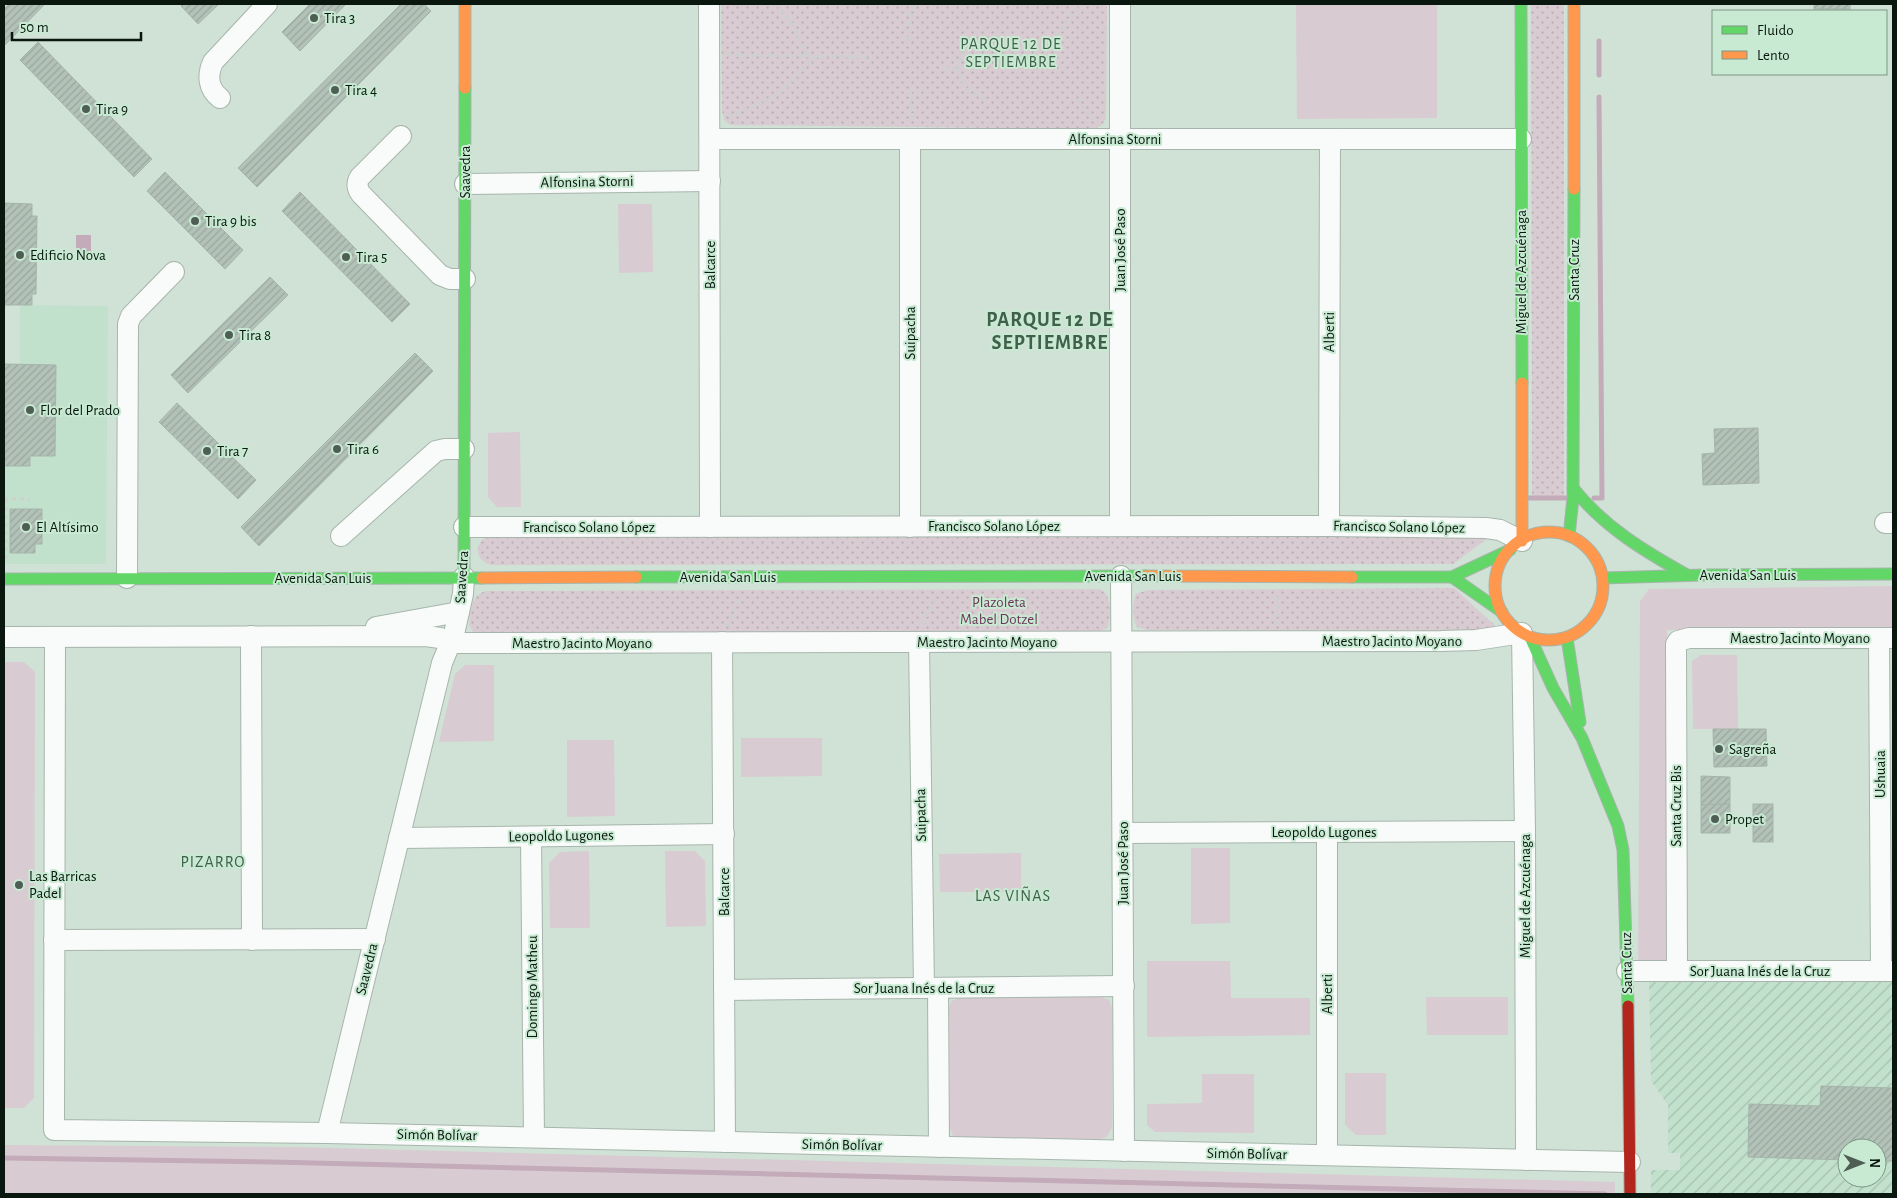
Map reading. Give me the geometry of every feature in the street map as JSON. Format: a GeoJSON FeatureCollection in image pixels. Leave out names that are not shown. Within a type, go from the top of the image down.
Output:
{"type":"FeatureCollection","features":[{"type":"Feature","properties":{"kind":"main road","name":"Saavedra"},"geometry":{"type":"LineString","coordinates":[[464,577],[465,4]]}},
{"type":"Feature","properties":{"kind":"main road","name":"Miguel de Azcuénaga"},"geometry":{"type":"LineString","coordinates":[[1516,546],[1521,4]]}},
{"type":"Feature","properties":{"kind":"main road","name":"Santa Cruz"},"geometry":{"type":"LineString","coordinates":[[1569,536],[1574,488],[1574,4]]}},
{"type":"Feature","properties":{"kind":"main road"},"geometry":{"type":"LineString","coordinates":[[1574,488],[1589,509],[1620,536],[1661,561],[1689,575]]}},
{"type":"Feature","properties":{"kind":"main road","name":"Avenida San Luis"},"geometry":{"type":"LineString","coordinates":[[4,579],[1452,577],[1516,546],[1532,535],[1551,532],[1569,536],[1585,546],[1597,561],[1603,578],[1689,575],[1893,574]]}},
{"type":"Feature","properties":{"kind":"main road"},"geometry":{"type":"LineString","coordinates":[[1502,612],[1496,595],[1496,576],[1503,558],[1516,546]]}},
{"type":"Feature","properties":{"kind":"main road"},"geometry":{"type":"LineString","coordinates":[[1452,577],[1502,612],[1514,627],[1526,635],[1548,641],[1567,638],[1583,629],[1595,615],[1602,597],[1603,578]]}},
{"type":"Feature","properties":{"kind":"main road","name":"Santa Cruz"},"geometry":{"type":"LineString","coordinates":[[1526,635],[1553,688],[1582,738],[1618,826],[1623,850],[1627,971],[1630,1194]]}},
{"type":"Feature","properties":{"kind":"main road","name":"Santa Cruz"},"geometry":{"type":"LineString","coordinates":[[1567,638],[1582,738]]}},
{"type":"Feature","properties":{"kind":"street"},"geometry":{"type":"LineString","coordinates":[[220,98],[210,85],[210,73],[213,62],[267,4]]}},
{"type":"Feature","properties":{"kind":"street","name":"Balcarce"},"geometry":{"type":"LineString","coordinates":[[709,4],[710,527]]}},
{"type":"Feature","properties":{"kind":"street","name":"Juan José Paso"},"geometry":{"type":"LineString","coordinates":[[1120,4],[1120,526]]}},
{"type":"Feature","properties":{"kind":"street"},"geometry":{"type":"LineString","coordinates":[[401,136],[360,177],[357,183],[358,190],[440,275],[450,279],[465,279]]}},
{"type":"Feature","properties":{"kind":"street","name":"Alfonsina Storni"},"geometry":{"type":"LineString","coordinates":[[710,139],[1521,139]]}},
{"type":"Feature","properties":{"kind":"street","name":"Suipacha"},"geometry":{"type":"LineString","coordinates":[[910,139],[910,526]]}},
{"type":"Feature","properties":{"kind":"street","name":"Alberti"},"geometry":{"type":"LineString","coordinates":[[1329,526],[1330,139]]}},
{"type":"Feature","properties":{"kind":"street","name":"Alfonsina Storni"},"geometry":{"type":"LineString","coordinates":[[465,184],[710,181]]}},
{"type":"Feature","properties":{"kind":"street"},"geometry":{"type":"LineString","coordinates":[[127,578],[128,324],[131,316],[174,272]]}},
{"type":"Feature","properties":{"kind":"street"},"geometry":{"type":"LineString","coordinates":[[341,536],[436,451],[464,449]]}},
{"type":"Feature","properties":{"kind":"street","name":"Francisco Solano López"},"geometry":{"type":"LineString","coordinates":[[464,527],[1329,526],[1486,528],[1500,530],[1516,546]]}},
{"type":"Feature","properties":{"kind":"street","name":"Juan José Paso"},"geometry":{"type":"LineString","coordinates":[[1121,576],[1124,1151]]}},
{"type":"Feature","properties":{"kind":"street","name":"Saavedra"},"geometry":{"type":"LineString","coordinates":[[327,1133],[442,663],[454,634],[464,577]]}},
{"type":"Feature","properties":{"kind":"street"},"geometry":{"type":"LineString","coordinates":[[309,636],[335,634],[459,612]]}},
{"type":"Feature","properties":{"kind":"street","name":"Maestro Jacinto Moyano"},"geometry":{"type":"LineString","coordinates":[[450,643],[723,638],[919,642],[1277,642],[1476,640],[1526,635]]}},
{"type":"Feature","properties":{"kind":"street","name":"Miguel de Azcuénaga"},"geometry":{"type":"LineString","coordinates":[[1526,635],[1526,1160]]}},
{"type":"Feature","properties":{"kind":"street"},"geometry":{"type":"LineString","coordinates":[[252,636],[252,940]]}},
{"type":"Feature","properties":{"kind":"street"},"geometry":{"type":"LineString","coordinates":[[4,637],[426,636],[440,638],[450,643]]}},
{"type":"Feature","properties":{"kind":"street"},"geometry":{"type":"LineString","coordinates":[[55,637],[54,940],[374,939]]}},
{"type":"Feature","properties":{"kind":"street","name":"Balcarce"},"geometry":{"type":"LineString","coordinates":[[723,638],[725,1142]]}},
{"type":"Feature","properties":{"kind":"street","name":"Maestro Jacinto Moyano"},"geometry":{"type":"LineString","coordinates":[[1678,641],[1688,638],[1886,638]]}},
{"type":"Feature","properties":{"kind":"street","name":"Ushuaia"},"geometry":{"type":"LineString","coordinates":[[1886,638],[1887,971]]}},
{"type":"Feature","properties":{"kind":"street","name":"Santa Cruz Bis"},"geometry":{"type":"LineString","coordinates":[[1677,971],[1675,652],[1678,641]]}},
{"type":"Feature","properties":{"kind":"street","name":"Suipacha"},"geometry":{"type":"LineString","coordinates":[[919,642],[931,988],[939,1147]]}},
{"type":"Feature","properties":{"kind":"street","name":"Leopoldo Lugones"},"geometry":{"type":"LineString","coordinates":[[1123,833],[1525,831]]}},
{"type":"Feature","properties":{"kind":"street","name":"Alberti"},"geometry":{"type":"LineString","coordinates":[[1327,832],[1327,1156]]}},
{"type":"Feature","properties":{"kind":"street","name":"Leopoldo Lugones"},"geometry":{"type":"LineString","coordinates":[[399,838],[724,834]]}},
{"type":"Feature","properties":{"kind":"street","name":"Domingo Matheu"},"geometry":{"type":"LineString","coordinates":[[531,836],[534,1137]]}},
{"type":"Feature","properties":{"kind":"street","name":"Simón Bolívar"},"geometry":{"type":"LineString","coordinates":[[54,940],[54,1130],[534,1137],[1630,1162]]}},
{"type":"Feature","properties":{"kind":"street","name":"Sor Juana Inés de la Cruz"},"geometry":{"type":"LineString","coordinates":[[1627,971],[1887,971]]}},
{"type":"Feature","properties":{"kind":"street","name":"Sor Juana Inés de la Cruz"},"geometry":{"type":"LineString","coordinates":[[724,990],[1124,986]]}},
{"type":"Feature","properties":{"kind":"path"},"geometry":{"type":"LineString","coordinates":[[776,4],[790,20],[807,56]]}},
{"type":"Feature","properties":{"kind":"path"},"geometry":{"type":"LineString","coordinates":[[907,41],[913,4]]}},
{"type":"Feature","properties":{"kind":"path"},"geometry":{"type":"LineString","coordinates":[[1056,36],[1080,4]]}},
{"type":"Feature","properties":{"kind":"path"},"geometry":{"type":"LineString","coordinates":[[986,41],[974,44],[963,52],[959,70],[966,86],[987,101]]}},
{"type":"Feature","properties":{"kind":"path"},"geometry":{"type":"LineString","coordinates":[[727,47],[727,64]]}},
{"type":"Feature","properties":{"kind":"path"},"geometry":{"type":"LineString","coordinates":[[727,55],[871,56]]}},
{"type":"Feature","properties":{"kind":"path"},"geometry":{"type":"LineString","coordinates":[[734,120],[728,114],[764,102],[778,94],[816,56]]}},
{"type":"Feature","properties":{"kind":"path"},"geometry":{"type":"LineString","coordinates":[[945,68],[959,70]]}},
{"type":"Feature","properties":{"kind":"path"},"geometry":{"type":"LineString","coordinates":[[911,89],[912,122],[921,122]]}},
{"type":"Feature","properties":{"kind":"path"},"geometry":{"type":"LineString","coordinates":[[1077,100],[1093,123],[1099,119]]}},
{"type":"Feature","properties":{"kind":"path"},"geometry":{"type":"LineString","coordinates":[[6,564],[5,499],[30,499]]}},
{"type":"Feature","properties":{"kind":"path"},"geometry":{"type":"LineString","coordinates":[[723,638],[743,592]]}},
{"type":"Feature","properties":{"kind":"path"},"geometry":{"type":"LineString","coordinates":[[919,642],[920,629],[938,592]]}},
{"type":"Feature","properties":{"kind":"path"},"geometry":{"type":"LineString","coordinates":[[1277,594],[1277,642]]}},
{"type":"Feature","properties":{"kind":"shaded area"},"geometry":{"type":"Polygon","coordinates":[[[76,235],[91,235],[91,257],[76,257],[76,235]]]}},
{"type":"Feature","properties":{"kind":"shaded area"},"geometry":{"type":"Polygon","coordinates":[[[20,305],[108,306],[106,564],[4,564],[4,364],[20,364],[20,305]]]}},
{"type":"Feature","properties":{"kind":"shaded area"},"geometry":{"type":"Polygon","coordinates":[[[1649,979],[1893,980],[1893,1194],[1651,1194],[1651,1170],[1680,1170],[1680,1153],[1668,1153],[1668,1105],[1651,1081],[1649,979]]]}},
{"type":"Feature","properties":{"kind":"green space"},"geometry":{"type":"Polygon","coordinates":[[[721,4],[1107,4],[1106,119],[1101,126],[1092,129],[730,125],[724,120],[722,111],[721,4]]]}},
{"type":"Feature","properties":{"kind":"green space"},"geometry":{"type":"Polygon","coordinates":[[[1296,4],[1437,4],[1437,118],[1297,119],[1296,4]]]}},
{"type":"Feature","properties":{"kind":"green space"},"geometry":{"type":"Polygon","coordinates":[[[1531,4],[1564,4],[1564,498],[1532,498],[1531,4]]]}},
{"type":"Feature","properties":{"kind":"green space"},"geometry":{"type":"Polygon","coordinates":[[[618,204],[652,204],[653,272],[619,273],[618,204]]]}},
{"type":"Feature","properties":{"kind":"green space"},"geometry":{"type":"Polygon","coordinates":[[[520,432],[521,507],[497,507],[488,497],[488,433],[520,432]]]}},
{"type":"Feature","properties":{"kind":"green space"},"geometry":{"type":"Polygon","coordinates":[[[1492,535],[1453,564],[491,565],[482,560],[478,552],[479,544],[486,537],[1492,535]]]}},
{"type":"Feature","properties":{"kind":"green space"},"geometry":{"type":"Polygon","coordinates":[[[1893,586],[1893,628],[1667,630],[1668,979],[1638,979],[1640,601],[1649,589],[1893,586]]]}},
{"type":"Feature","properties":{"kind":"green space"},"geometry":{"type":"Polygon","coordinates":[[[1454,588],[1501,631],[1147,630],[1137,627],[1133,615],[1136,594],[1148,590],[1454,588]]]}},
{"type":"Feature","properties":{"kind":"green space","name":"Plazoleta Mabel Dotzel"},"geometry":{"type":"Polygon","coordinates":[[[1100,589],[1109,601],[1110,618],[1107,628],[1098,632],[479,634],[473,632],[469,625],[471,609],[475,599],[482,592],[487,591],[1100,589]]]}},
{"type":"Feature","properties":{"kind":"green space"},"geometry":{"type":"Polygon","coordinates":[[[1701,655],[1737,655],[1738,729],[1693,729],[1692,661],[1701,655]]]}},
{"type":"Feature","properties":{"kind":"green space","name":"Las Barricas Padel"},"geometry":{"type":"Polygon","coordinates":[[[4,662],[24,662],[35,672],[34,1098],[24,1108],[4,1108],[4,662]]]}},
{"type":"Feature","properties":{"kind":"green space"},"geometry":{"type":"Polygon","coordinates":[[[465,665],[494,665],[494,741],[439,742],[455,674],[465,665]]]}},
{"type":"Feature","properties":{"kind":"green space"},"geometry":{"type":"Polygon","coordinates":[[[741,738],[822,738],[822,776],[741,777],[741,738]]]}},
{"type":"Feature","properties":{"kind":"green space"},"geometry":{"type":"Polygon","coordinates":[[[567,740],[614,740],[615,816],[567,817],[567,740]]]}},
{"type":"Feature","properties":{"kind":"green space"},"geometry":{"type":"Polygon","coordinates":[[[1191,848],[1230,848],[1230,923],[1191,924],[1191,848]]]}},
{"type":"Feature","properties":{"kind":"green space"},"geometry":{"type":"Polygon","coordinates":[[[589,851],[590,928],[550,928],[549,863],[560,852],[589,851]]]}},
{"type":"Feature","properties":{"kind":"green space"},"geometry":{"type":"Polygon","coordinates":[[[665,851],[695,851],[705,861],[706,926],[666,927],[665,851]]]}},
{"type":"Feature","properties":{"kind":"green space"},"geometry":{"type":"Polygon","coordinates":[[[1021,853],[1021,892],[940,892],[939,854],[1021,853]]]}},
{"type":"Feature","properties":{"kind":"green space"},"geometry":{"type":"Polygon","coordinates":[[[1147,961],[1230,961],[1231,998],[1310,998],[1310,1035],[1147,1037],[1147,961]]]}},
{"type":"Feature","properties":{"kind":"green space"},"geometry":{"type":"Polygon","coordinates":[[[1098,996],[1109,1000],[1112,1008],[1112,1127],[1107,1137],[1100,1139],[960,1138],[953,1136],[950,1128],[949,1008],[951,1001],[962,997],[1098,996]]]}},
{"type":"Feature","properties":{"kind":"green space"},"geometry":{"type":"Polygon","coordinates":[[[1426,997],[1508,997],[1508,1035],[1427,1035],[1426,997]]]}},
{"type":"Feature","properties":{"kind":"green space"},"geometry":{"type":"Polygon","coordinates":[[[1345,1073],[1386,1073],[1386,1135],[1356,1135],[1345,1125],[1345,1073]]]}},
{"type":"Feature","properties":{"kind":"green space"},"geometry":{"type":"Polygon","coordinates":[[[1202,1074],[1254,1074],[1254,1133],[1155,1132],[1147,1125],[1147,1104],[1202,1103],[1202,1074]]]}},
{"type":"Feature","properties":{"kind":"green space"},"geometry":{"type":"Polygon","coordinates":[[[4,1145],[296,1147],[1615,1182],[1615,1194],[4,1194],[4,1145]]]}},
{"type":"Feature","properties":{"kind":"building"},"geometry":{"type":"Polygon","coordinates":[[[9,4],[45,4],[4,46],[4,9],[9,4]]]}},
{"type":"Feature","properties":{"kind":"building"},"geometry":{"type":"Polygon","coordinates":[[[183,4],[219,4],[198,24],[181,6],[183,4]]]}},
{"type":"Feature","properties":{"kind":"building","name":"Tira 3"},"geometry":{"type":"Polygon","coordinates":[[[310,4],[346,4],[300,51],[282,32],[310,4]]]}},
{"type":"Feature","properties":{"kind":"building","name":"Tira 4"},"geometry":{"type":"Polygon","coordinates":[[[401,4],[424,4],[431,11],[257,187],[238,168],[401,4]]]}},
{"type":"Feature","properties":{"kind":"building"},"geometry":{"type":"Polygon","coordinates":[[[1814,4],[1850,4],[1850,9],[1814,9],[1814,4]]]}},
{"type":"Feature","properties":{"kind":"building","name":"Tira 9"},"geometry":{"type":"Polygon","coordinates":[[[38,42],[152,159],[134,177],[20,60],[38,42]]]}},
{"type":"Feature","properties":{"kind":"building","name":"Tira 9 bis"},"geometry":{"type":"Polygon","coordinates":[[[165,172],[243,250],[225,269],[147,191],[165,172]]]}},
{"type":"Feature","properties":{"kind":"building","name":"Tira 5"},"geometry":{"type":"Polygon","coordinates":[[[300,192],[410,304],[392,322],[282,211],[300,192]]]}},
{"type":"Feature","properties":{"kind":"building","name":"Edificio Nova"},"geometry":{"type":"Polygon","coordinates":[[[4,203],[32,204],[32,216],[37,216],[36,294],[32,294],[32,305],[4,305],[4,203]]]}},
{"type":"Feature","properties":{"kind":"building","name":"Tira 8"},"geometry":{"type":"Polygon","coordinates":[[[270,277],[288,295],[188,393],[171,375],[270,277]]]}},
{"type":"Feature","properties":{"kind":"building","name":"Tira 6"},"geometry":{"type":"Polygon","coordinates":[[[415,353],[433,371],[259,546],[241,527],[415,353]]]}},
{"type":"Feature","properties":{"kind":"building","name":"Flor del Prado"},"geometry":{"type":"Polygon","coordinates":[[[4,364],[56,365],[55,456],[30,456],[30,466],[4,466],[4,364]]]}},
{"type":"Feature","properties":{"kind":"building","name":"Tira 7"},"geometry":{"type":"Polygon","coordinates":[[[177,403],[256,480],[238,499],[159,422],[177,403]]]}},
{"type":"Feature","properties":{"kind":"building"},"geometry":{"type":"Polygon","coordinates":[[[1758,428],[1759,483],[1703,485],[1702,454],[1715,453],[1714,429],[1758,428]]]}},
{"type":"Feature","properties":{"kind":"building","name":"El Altísimo"},"geometry":{"type":"Polygon","coordinates":[[[10,509],[42,509],[42,544],[35,544],[35,553],[10,553],[10,509]]]}},
{"type":"Feature","properties":{"kind":"building"},"geometry":{"type":"Polygon","coordinates":[[[1713,729],[1766,729],[1767,766],[1714,767],[1713,729]]]}},
{"type":"Feature","properties":{"kind":"building"},"geometry":{"type":"Polygon","coordinates":[[[1701,776],[1730,777],[1730,804],[1701,805],[1701,776]]]}},
{"type":"Feature","properties":{"kind":"building","name":"Propet"},"geometry":{"type":"Polygon","coordinates":[[[1730,804],[1730,833],[1701,833],[1701,805],[1730,804]]]}},
{"type":"Feature","properties":{"kind":"building"},"geometry":{"type":"Polygon","coordinates":[[[1753,804],[1773,804],[1773,842],[1753,842],[1753,804]]]}},
{"type":"Feature","properties":{"kind":"building"},"geometry":{"type":"Polygon","coordinates":[[[1821,1086],[1893,1088],[1893,1161],[1887,1161],[1887,1138],[1837,1138],[1837,1160],[1748,1157],[1749,1104],[1820,1106],[1821,1086]]]}},
{"type":"Feature","properties":{"kind":"waterway"},"geometry":{"type":"LineString","coordinates":[[1599,41],[1599,75]]}},
{"type":"Feature","properties":{"kind":"waterway"},"geometry":{"type":"LineString","coordinates":[[1594,498],[1602,498],[1599,97]]}},
{"type":"Feature","properties":{"kind":"waterway"},"geometry":{"type":"LineString","coordinates":[[1529,498],[1566,498]]}},
{"type":"Feature","properties":{"kind":"waterway"},"geometry":{"type":"LineString","coordinates":[[4,1158],[272,1162],[1605,1194]]}},
{"type":"Feature","properties":{"kind":"traffic: fast"},"geometry":{"type":"LineString","coordinates":[[1521,4],[1522,383]]}},
{"type":"Feature","properties":{"kind":"traffic: fast"},"geometry":{"type":"LineString","coordinates":[[464,577],[465,88]]}},
{"type":"Feature","properties":{"kind":"traffic: fast"},"geometry":{"type":"LineString","coordinates":[[1569,536],[1573,498],[1574,189]]}},
{"type":"Feature","properties":{"kind":"traffic: fast"},"geometry":{"type":"LineString","coordinates":[[1573,488],[1611,526],[1655,557],[1687,575]]}},
{"type":"Feature","properties":{"kind":"traffic: fast"},"geometry":{"type":"LineString","coordinates":[[1352,577],[1452,577],[1510,550]]}},
{"type":"Feature","properties":{"kind":"traffic: fast"},"geometry":{"type":"LineString","coordinates":[[1603,578],[1703,575],[1893,574]]}},
{"type":"Feature","properties":{"kind":"traffic: fast"},"geometry":{"type":"LineString","coordinates":[[636,577],[1146,576]]}},
{"type":"Feature","properties":{"kind":"traffic: fast"},"geometry":{"type":"LineString","coordinates":[[1452,577],[1502,612]]}},
{"type":"Feature","properties":{"kind":"traffic: fast"},"geometry":{"type":"LineString","coordinates":[[4,579],[482,578]]}},
{"type":"Feature","properties":{"kind":"traffic: fast"},"geometry":{"type":"LineString","coordinates":[[1530,637],[1553,688],[1582,738],[1618,826],[1623,850],[1628,1006]]}},
{"type":"Feature","properties":{"kind":"traffic: fast"},"geometry":{"type":"LineString","coordinates":[[1567,638],[1580,722]]}},
{"type":"Feature","properties":{"kind":"traffic: slow"},"geometry":{"type":"LineString","coordinates":[[465,4],[465,88]]}},
{"type":"Feature","properties":{"kind":"traffic: slow"},"geometry":{"type":"LineString","coordinates":[[1574,4],[1574,189]]}},
{"type":"Feature","properties":{"kind":"traffic: slow"},"geometry":{"type":"LineString","coordinates":[[1522,383],[1522,541]]}},
{"type":"Feature","properties":{"kind":"traffic: slow"},"geometry":{"type":"LineString","coordinates":[[1549,532],[1570,536],[1587,548],[1599,565],[1603,586],[1599,607],[1587,624],[1570,636],[1549,640],[1528,636],[1511,624],[1499,607],[1495,586],[1499,565],[1511,548],[1528,536],[1549,532]]}},
{"type":"Feature","properties":{"kind":"traffic: slow"},"geometry":{"type":"LineString","coordinates":[[1146,576],[1352,577]]}},
{"type":"Feature","properties":{"kind":"traffic: slow"},"geometry":{"type":"LineString","coordinates":[[482,578],[636,577]]}},
{"type":"Feature","properties":{"kind":"traffic: jam"},"geometry":{"type":"LineString","coordinates":[[1628,1006],[1630,1194]]}},
{"type":"Feature","properties":{"kind":"place","name":"Tira 3"},"geometry":{"type":"Point","coordinates":[314,18]}},
{"type":"Feature","properties":{"kind":"place","name":"Tira 4"},"geometry":{"type":"Point","coordinates":[335,90]}},
{"type":"Feature","properties":{"kind":"place","name":"Tira 9"},"geometry":{"type":"Point","coordinates":[86,109]}},
{"type":"Feature","properties":{"kind":"place","name":"Tira 9 bis"},"geometry":{"type":"Point","coordinates":[195,221]}},
{"type":"Feature","properties":{"kind":"place","name":"Edificio Nova"},"geometry":{"type":"Point","coordinates":[20,255]}},
{"type":"Feature","properties":{"kind":"place","name":"Tira 5"},"geometry":{"type":"Point","coordinates":[346,257]}},
{"type":"Feature","properties":{"kind":"place","name":"Tira 8"},"geometry":{"type":"Point","coordinates":[229,335]}},
{"type":"Feature","properties":{"kind":"place","name":"Flor del Prado"},"geometry":{"type":"Point","coordinates":[30,410]}},
{"type":"Feature","properties":{"kind":"place","name":"Tira 6"},"geometry":{"type":"Point","coordinates":[337,449]}},
{"type":"Feature","properties":{"kind":"place","name":"Tira 7"},"geometry":{"type":"Point","coordinates":[207,451]}},
{"type":"Feature","properties":{"kind":"place","name":"El Altísimo"},"geometry":{"type":"Point","coordinates":[26,527]}},
{"type":"Feature","properties":{"kind":"place","name":"Sagreña"},"geometry":{"type":"Point","coordinates":[1719,749]}},
{"type":"Feature","properties":{"kind":"place","name":"Propet"},"geometry":{"type":"Point","coordinates":[1715,819]}},
{"type":"Feature","properties":{"kind":"place","name":"Las Barricas Padel"},"geometry":{"type":"Point","coordinates":[19,885]}},
{"type":"Feature","properties":{"kind":"district","name":"PARQUE 12 DE SEPTIEMBRE"},"geometry":{"type":"Point","coordinates":[1011,53]}},
{"type":"Feature","properties":{"kind":"district","name":"PARQUE 12 DE SEPTIEMBRE"},"geometry":{"type":"Point","coordinates":[1050,332]}},
{"type":"Feature","properties":{"kind":"district","name":"PIZARRO"},"geometry":{"type":"Point","coordinates":[213,862]}},
{"type":"Feature","properties":{"kind":"district","name":"LAS VIÑAS"},"geometry":{"type":"Point","coordinates":[1013,896]}}]}
